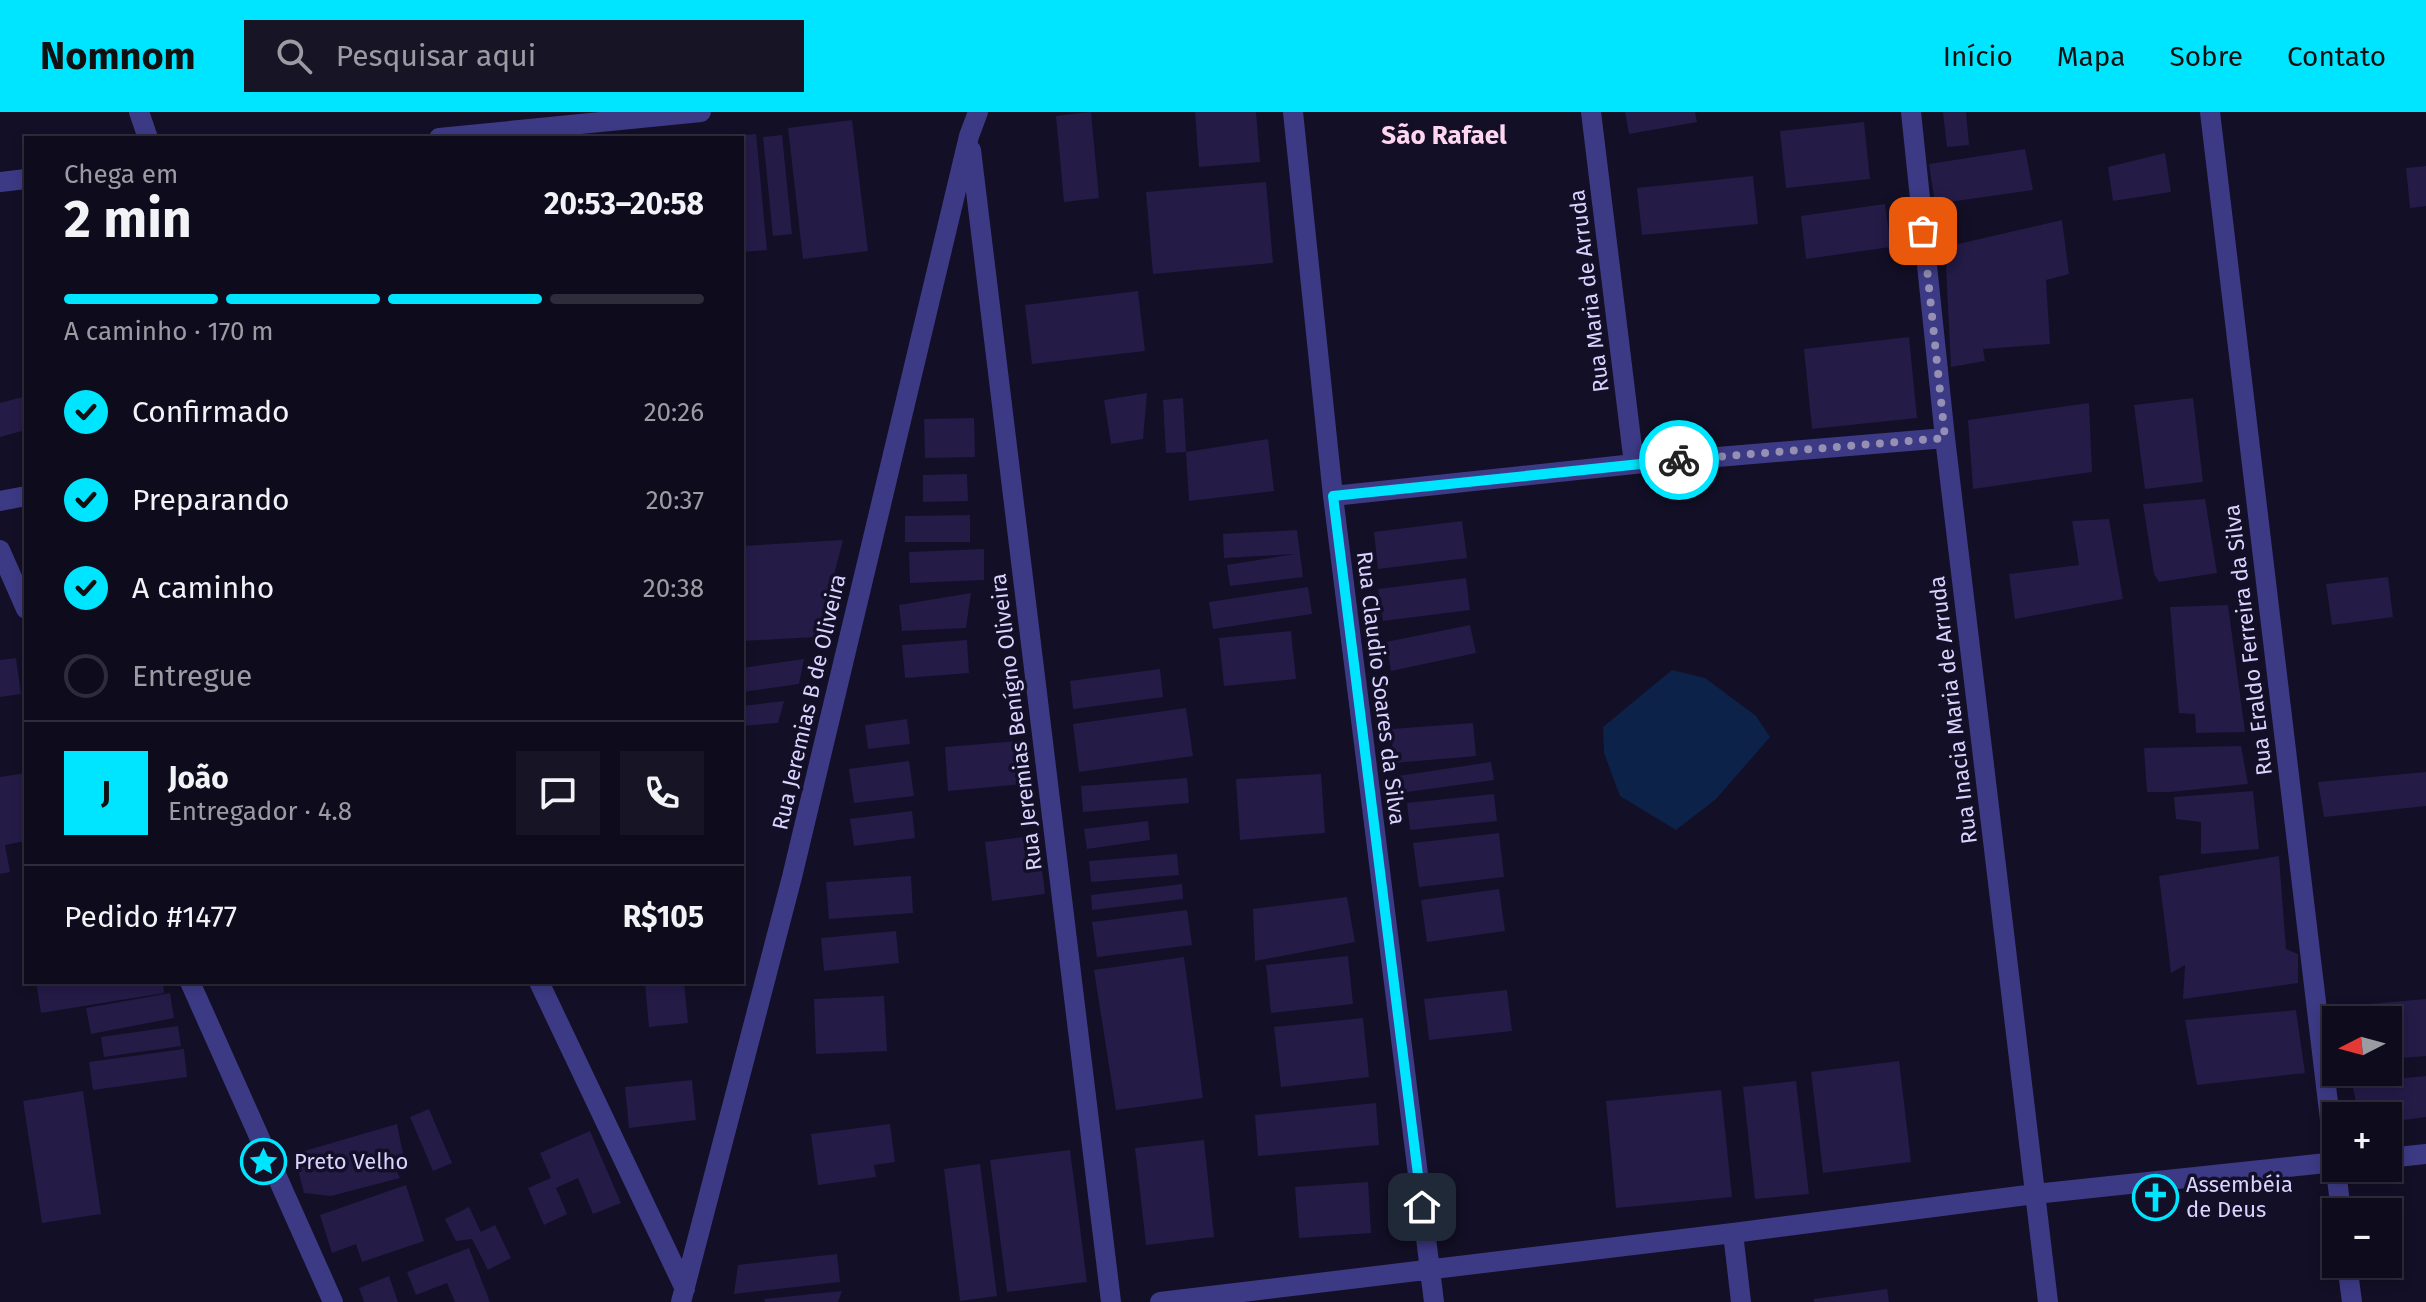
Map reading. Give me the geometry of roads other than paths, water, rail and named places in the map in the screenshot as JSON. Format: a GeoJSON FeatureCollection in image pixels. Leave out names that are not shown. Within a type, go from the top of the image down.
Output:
{"type":"FeatureCollection","features":[{"type":"Feature","properties":{"kind":"street"},"geometry":{"type":"LineString","coordinates":[[139,112],[147,136]]}},
{"type":"Feature","properties":{"kind":"street"},"geometry":{"type":"LineString","coordinates":[[459,136],[701,112]]}},
{"type":"Feature","properties":{"kind":"street","name":"Rua Jeremias B de Oliveira"},"geometry":{"type":"LineString","coordinates":[[683,1296],[796,862],[969,136],[978,112]]}},
{"type":"Feature","properties":{"kind":"street","name":"Rua Claudio Soares da Silva"},"geometry":{"type":"LineString","coordinates":[[1293,112],[1333,496],[1434,1302]]}},
{"type":"Feature","properties":{"kind":"street","name":"Rua Maria de Arruda"},"geometry":{"type":"LineString","coordinates":[[1591,112],[1634,464]]}},
{"type":"Feature","properties":{"kind":"street","name":"Rua Inacia Maria de Arruda"},"geometry":{"type":"LineString","coordinates":[[1911,112],[1945,438],[2048,1302]]}},
{"type":"Feature","properties":{"kind":"street","name":"Rua Eraldo Ferreira da Silva"},"geometry":{"type":"LineString","coordinates":[[2210,112],[2328,1102]]}},
{"type":"Feature","properties":{"kind":"street","name":"Rua Jeremias Benígno Oliveira"},"geometry":{"type":"LineString","coordinates":[[969,136],[1111,1302]]}},
{"type":"Feature","properties":{"kind":"street"},"geometry":{"type":"LineString","coordinates":[[0,182],[24,179]]}},
{"type":"Feature","properties":{"kind":"street"},"geometry":{"type":"LineString","coordinates":[[1333,496],[1634,464],[1945,438]]}},
{"type":"Feature","properties":{"kind":"street"},"geometry":{"type":"LineString","coordinates":[[0,501],[24,496]]}},
{"type":"Feature","properties":{"kind":"street"},"geometry":{"type":"LineString","coordinates":[[0,550],[24,604]]}},
{"type":"Feature","properties":{"kind":"street"},"geometry":{"type":"LineString","coordinates":[[191,984],[333,1302]]}},
{"type":"Feature","properties":{"kind":"street"},"geometry":{"type":"LineString","coordinates":[[540,984],[683,1296]]}},
{"type":"Feature","properties":{"kind":"street"},"geometry":{"type":"LineString","coordinates":[[2402,1157],[2426,1154]]}},
{"type":"Feature","properties":{"kind":"street"},"geometry":{"type":"LineString","coordinates":[[1160,1302],[2035,1194],[2322,1163]]}},
{"type":"Feature","properties":{"kind":"street"},"geometry":{"type":"LineString","coordinates":[[1733,1233],[1741,1302]]}},
{"type":"Feature","properties":{"kind":"street"},"geometry":{"type":"LineString","coordinates":[[2349,1278],[2352,1302]]}},
{"type":"Feature","properties":{"kind":"water"},"geometry":{"type":"Polygon","coordinates":[[[1672,670],[1705,678],[1756,716],[1770,737],[1716,799],[1676,830],[1620,796],[1604,753],[1603,727],[1672,670]]]}},
{"type":"Feature","properties":{"kind":"place","name":"Preto Velho"},"geometry":{"type":"Point","coordinates":[263,1161]}},
{"type":"Feature","properties":{"kind":"place","name":"Assembéia de Deus"},"geometry":{"type":"Point","coordinates":[2155,1197]}},
{"type":"Feature","properties":{"kind":"district","name":"São Rafael"},"geometry":{"type":"Point","coordinates":[1444,135]}}]}
